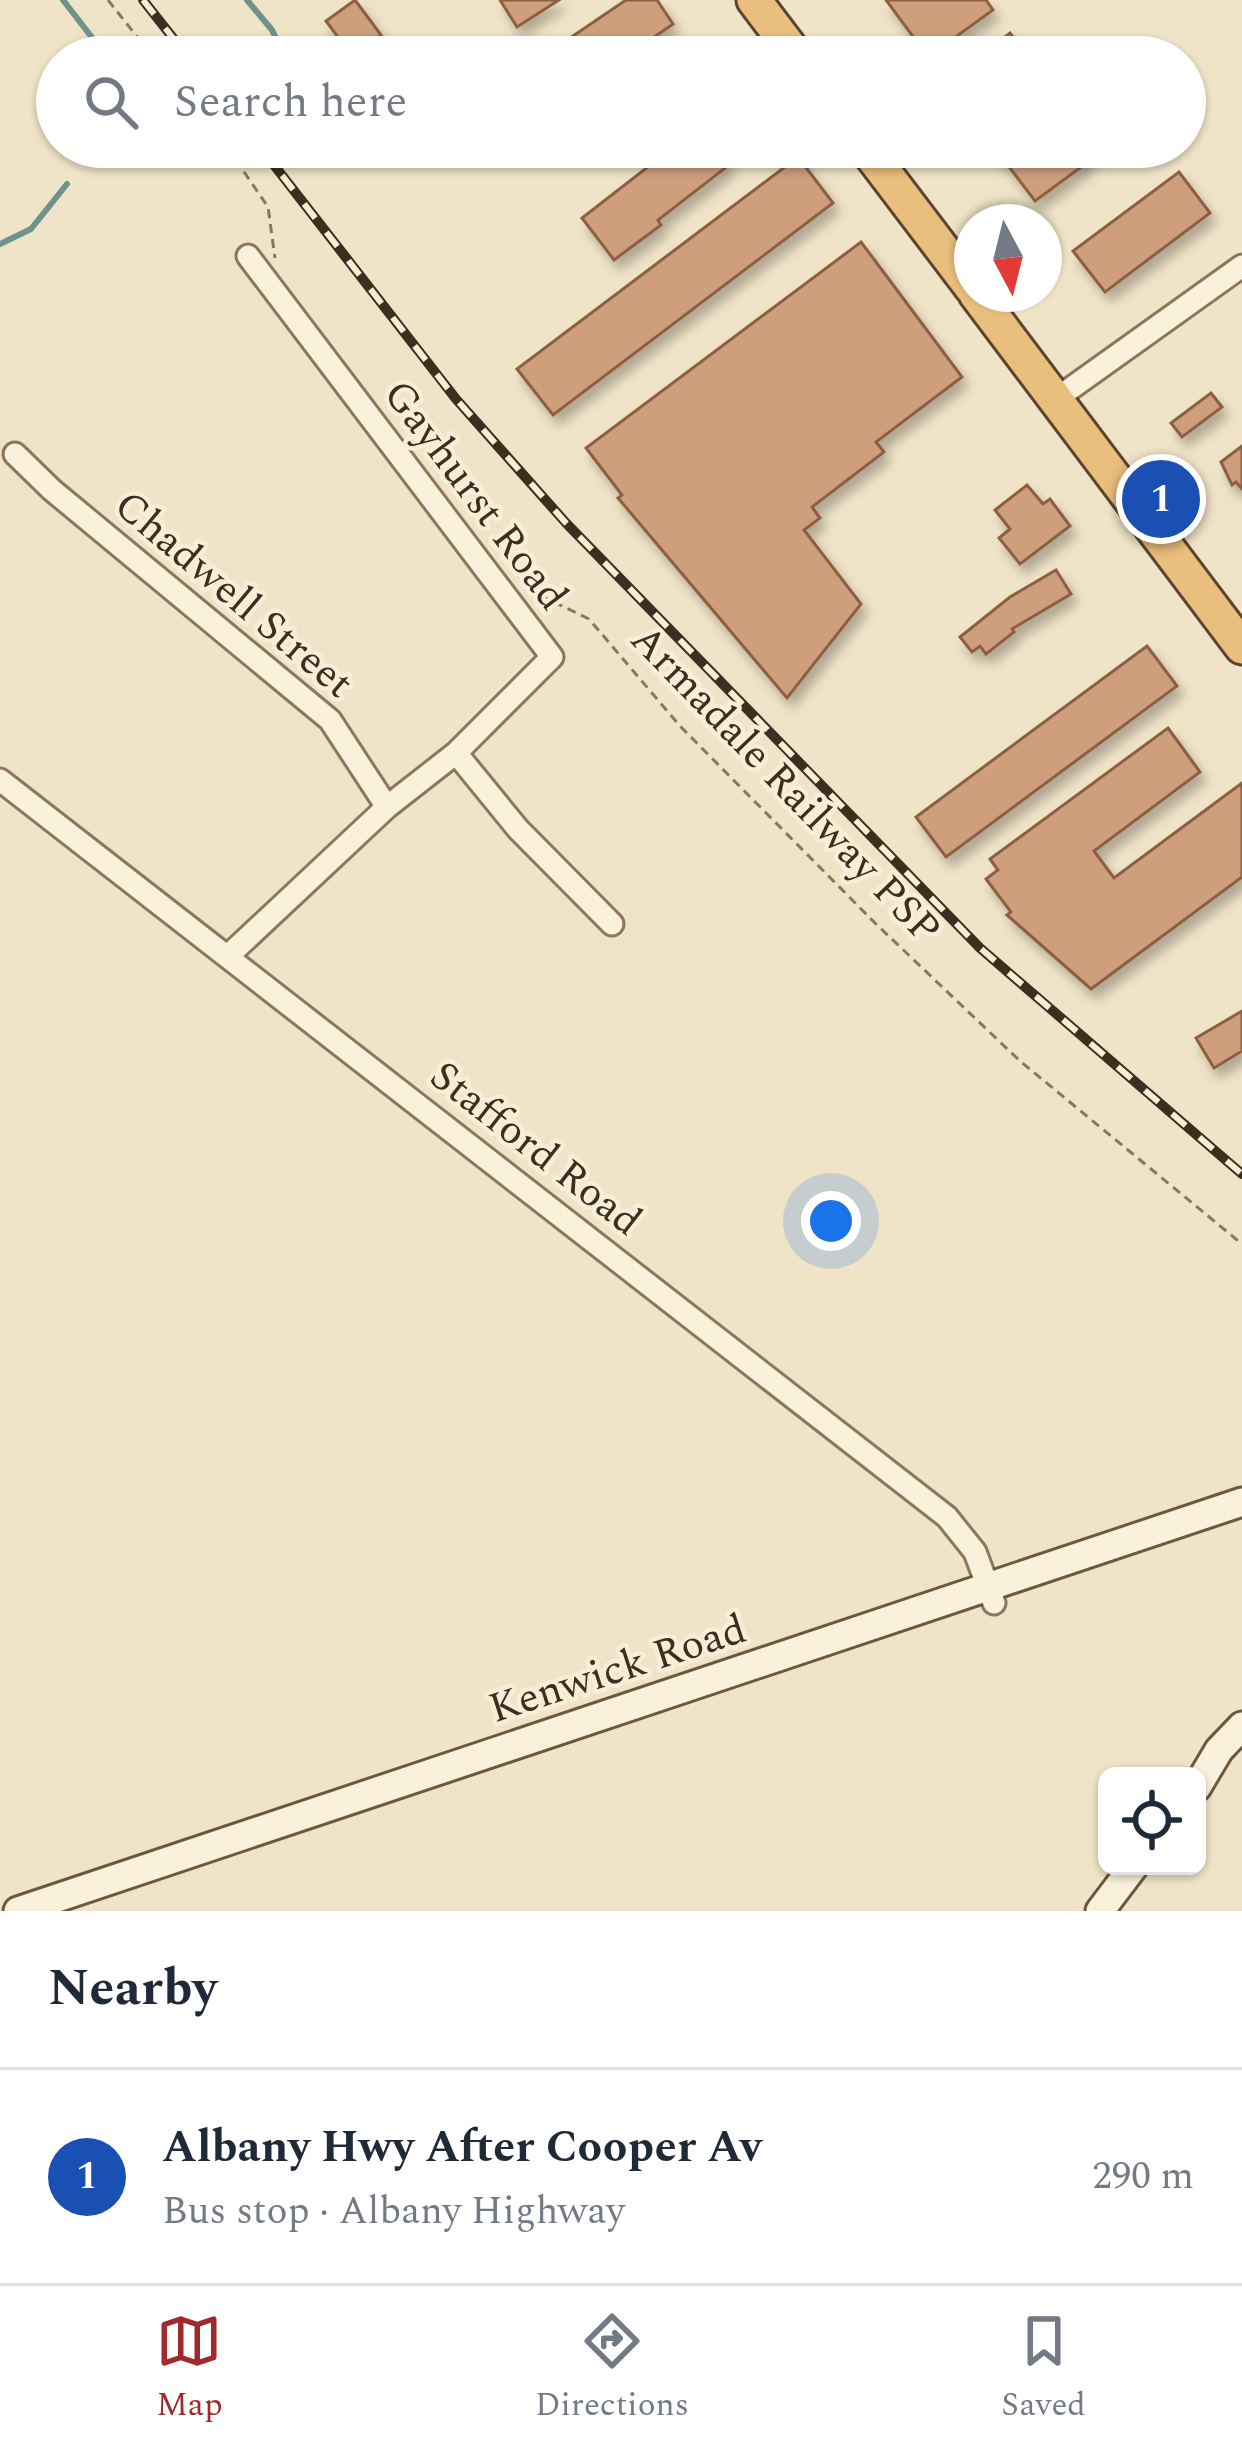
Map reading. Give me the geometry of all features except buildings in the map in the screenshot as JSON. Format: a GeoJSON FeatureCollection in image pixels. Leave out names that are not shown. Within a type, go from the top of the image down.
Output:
{"type":"FeatureCollection","features":[{"type":"Feature","properties":{"kind":"highway"},"geometry":{"type":"LineString","coordinates":[[754,0],[781,36]]}},
{"type":"Feature","properties":{"kind":"highway"},"geometry":{"type":"LineString","coordinates":[[775,0],[802,36]]}},
{"type":"Feature","properties":{"kind":"highway"},"geometry":{"type":"LineString","coordinates":[[881,168],[954,265]]}},
{"type":"Feature","properties":{"kind":"highway"},"geometry":{"type":"LineString","coordinates":[[902,168],[954,237]]}},
{"type":"Feature","properties":{"kind":"highway"},"geometry":{"type":"LineString","coordinates":[[992,312],[1242,623]]}},
{"type":"Feature","properties":{"kind":"highway"},"geometry":{"type":"LineString","coordinates":[[1009,312],[1242,647]]}},
{"type":"Feature","properties":{"kind":"main road","name":"Kenwick Road"},"geometry":{"type":"LineString","coordinates":[[67,1911],[991,1596],[1242,1502]]}},
{"type":"Feature","properties":{"kind":"main road","name":"Kenwick Road"},"geometry":{"type":"LineString","coordinates":[[23,1910],[991,1596],[1242,1520]]}},
{"type":"Feature","properties":{"kind":"main road"},"geometry":{"type":"LineString","coordinates":[[1206,1772],[1242,1726]]}},
{"type":"Feature","properties":{"kind":"main road"},"geometry":{"type":"LineString","coordinates":[[1100,1911],[1128,1875]]}},
{"type":"Feature","properties":{"kind":"street","name":"Gayhurst Road"},"geometry":{"type":"LineString","coordinates":[[228,956],[387,807],[456,752],[552,657],[248,256]]}},
{"type":"Feature","properties":{"kind":"street"},"geometry":{"type":"LineString","coordinates":[[1063,395],[1242,266]]}},
{"type":"Feature","properties":{"kind":"street","name":"Chadwell Street"},"geometry":{"type":"LineString","coordinates":[[15,454],[52,490],[330,720],[387,807]]}},
{"type":"Feature","properties":{"kind":"street"},"geometry":{"type":"LineString","coordinates":[[456,752],[518,829],[612,925]]}},
{"type":"Feature","properties":{"kind":"street","name":"Stafford Road"},"geometry":{"type":"LineString","coordinates":[[0,779],[947,1517],[975,1552],[991,1596]]}},
{"type":"Feature","properties":{"kind":"path"},"geometry":{"type":"LineString","coordinates":[[108,0],[136,36]]}},
{"type":"Feature","properties":{"kind":"path"},"geometry":{"type":"LineString","coordinates":[[242,168],[268,207],[277,266]]}},
{"type":"Feature","properties":{"kind":"path","name":"Armadale Railway PSP"},"geometry":{"type":"LineString","coordinates":[[524,586],[589,619],[729,777],[998,1041],[1242,1244]]}},
{"type":"Feature","properties":{"kind":"waterway"},"geometry":{"type":"LineString","coordinates":[[63,0],[91,36]]}},
{"type":"Feature","properties":{"kind":"waterway"},"geometry":{"type":"LineString","coordinates":[[247,0],[275,36]]}},
{"type":"Feature","properties":{"kind":"waterway"},"geometry":{"type":"LineString","coordinates":[[0,244],[31,229],[67,184]]}},
{"type":"Feature","properties":{"kind":"railway"},"geometry":{"type":"LineString","coordinates":[[143,0],[171,36]]}},
{"type":"Feature","properties":{"kind":"railway"},"geometry":{"type":"LineString","coordinates":[[276,168],[456,399],[566,523],[980,948],[1242,1174]]}},
{"type":"Feature","properties":{"kind":"place","name":"Albany Hwy After Cooper Av"},"geometry":{"type":"Point","coordinates":[1161,499]}}]}
